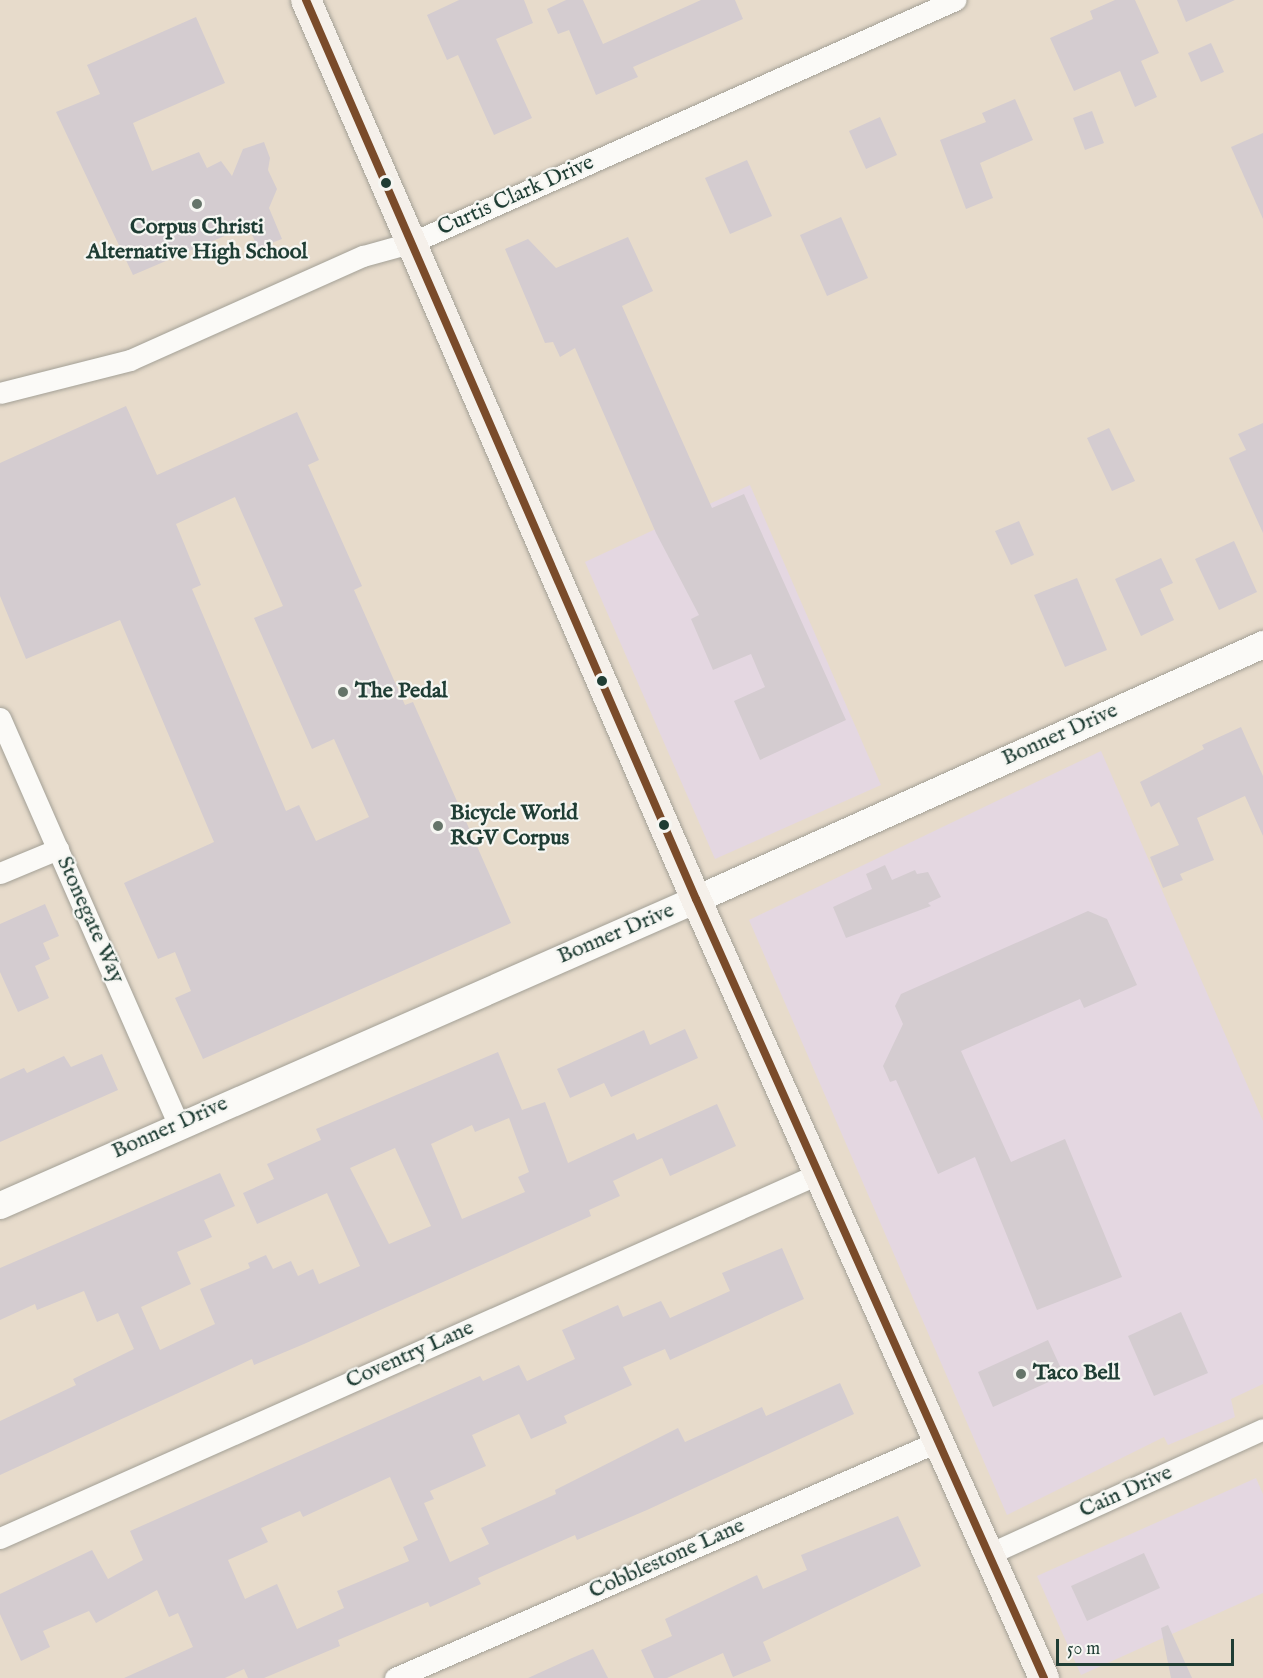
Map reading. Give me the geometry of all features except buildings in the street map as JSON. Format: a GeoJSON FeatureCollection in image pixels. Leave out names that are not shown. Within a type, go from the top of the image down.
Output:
{"type":"FeatureCollection","features":[{"type":"Feature","properties":{"kind":"main road"},"geometry":{"type":"LineString","coordinates":[[306,0],[413,242],[696,899],[1044,1678]]}},
{"type":"Feature","properties":{"kind":"street","name":"Curtis Clark Drive"},"geometry":{"type":"LineString","coordinates":[[0,393],[130,360],[363,256],[413,242],[955,0]]}},
{"type":"Feature","properties":{"kind":"street","name":"Bonner Drive"},"geometry":{"type":"LineString","coordinates":[[0,1205],[178,1124],[696,899],[1263,644]]}},
{"type":"Feature","properties":{"kind":"street","name":"Stonegate Way"},"geometry":{"type":"LineString","coordinates":[[0,718],[178,1124]]}},
{"type":"Feature","properties":{"kind":"street"},"geometry":{"type":"LineString","coordinates":[[0,873],[58,849]]}},
{"type":"Feature","properties":{"kind":"street","name":"Coventry Lane"},"geometry":{"type":"LineString","coordinates":[[0,1538],[820,1173]]}},
{"type":"Feature","properties":{"kind":"street","name":"Cain Drive"},"geometry":{"type":"LineString","coordinates":[[989,1554],[1263,1429]]}},
{"type":"Feature","properties":{"kind":"street","name":"Cobblestone Lane"},"geometry":{"type":"LineString","coordinates":[[395,1678],[434,1670],[939,1441]]}},
{"type":"Feature","properties":{"kind":"shaded area"},"geometry":{"type":"Polygon","coordinates":[[[750,485],[881,785],[715,859],[585,562],[750,485]]]}},
{"type":"Feature","properties":{"kind":"shaded area"},"geometry":{"type":"Polygon","coordinates":[[[1101,751],[1263,1121],[1263,1384],[1231,1399],[1235,1417],[1168,1445],[1164,1437],[1007,1515],[749,920],[1101,751]]]}},
{"type":"Feature","properties":{"kind":"shaded area"},"geometry":{"type":"Polygon","coordinates":[[[1256,1478],[1263,1494],[1263,1593],[1081,1675],[1037,1576],[1256,1478]]]}},
{"type":"Feature","properties":{"kind":"transit line"},"geometry":{"type":"LineString","coordinates":[[306,0],[696,899],[1044,1678]]}},
{"type":"Feature","properties":{"kind":"place","name":"Corpus Christi Alternative High School"},"geometry":{"type":"Point","coordinates":[197,204]}},
{"type":"Feature","properties":{"kind":"place","name":"The Pedal"},"geometry":{"type":"Point","coordinates":[343,692]}},
{"type":"Feature","properties":{"kind":"place","name":"Bicycle World RGV Corpus"},"geometry":{"type":"Point","coordinates":[438,826]}},
{"type":"Feature","properties":{"kind":"place","name":"Taco Bell"},"geometry":{"type":"Point","coordinates":[1021,1374]}}]}
